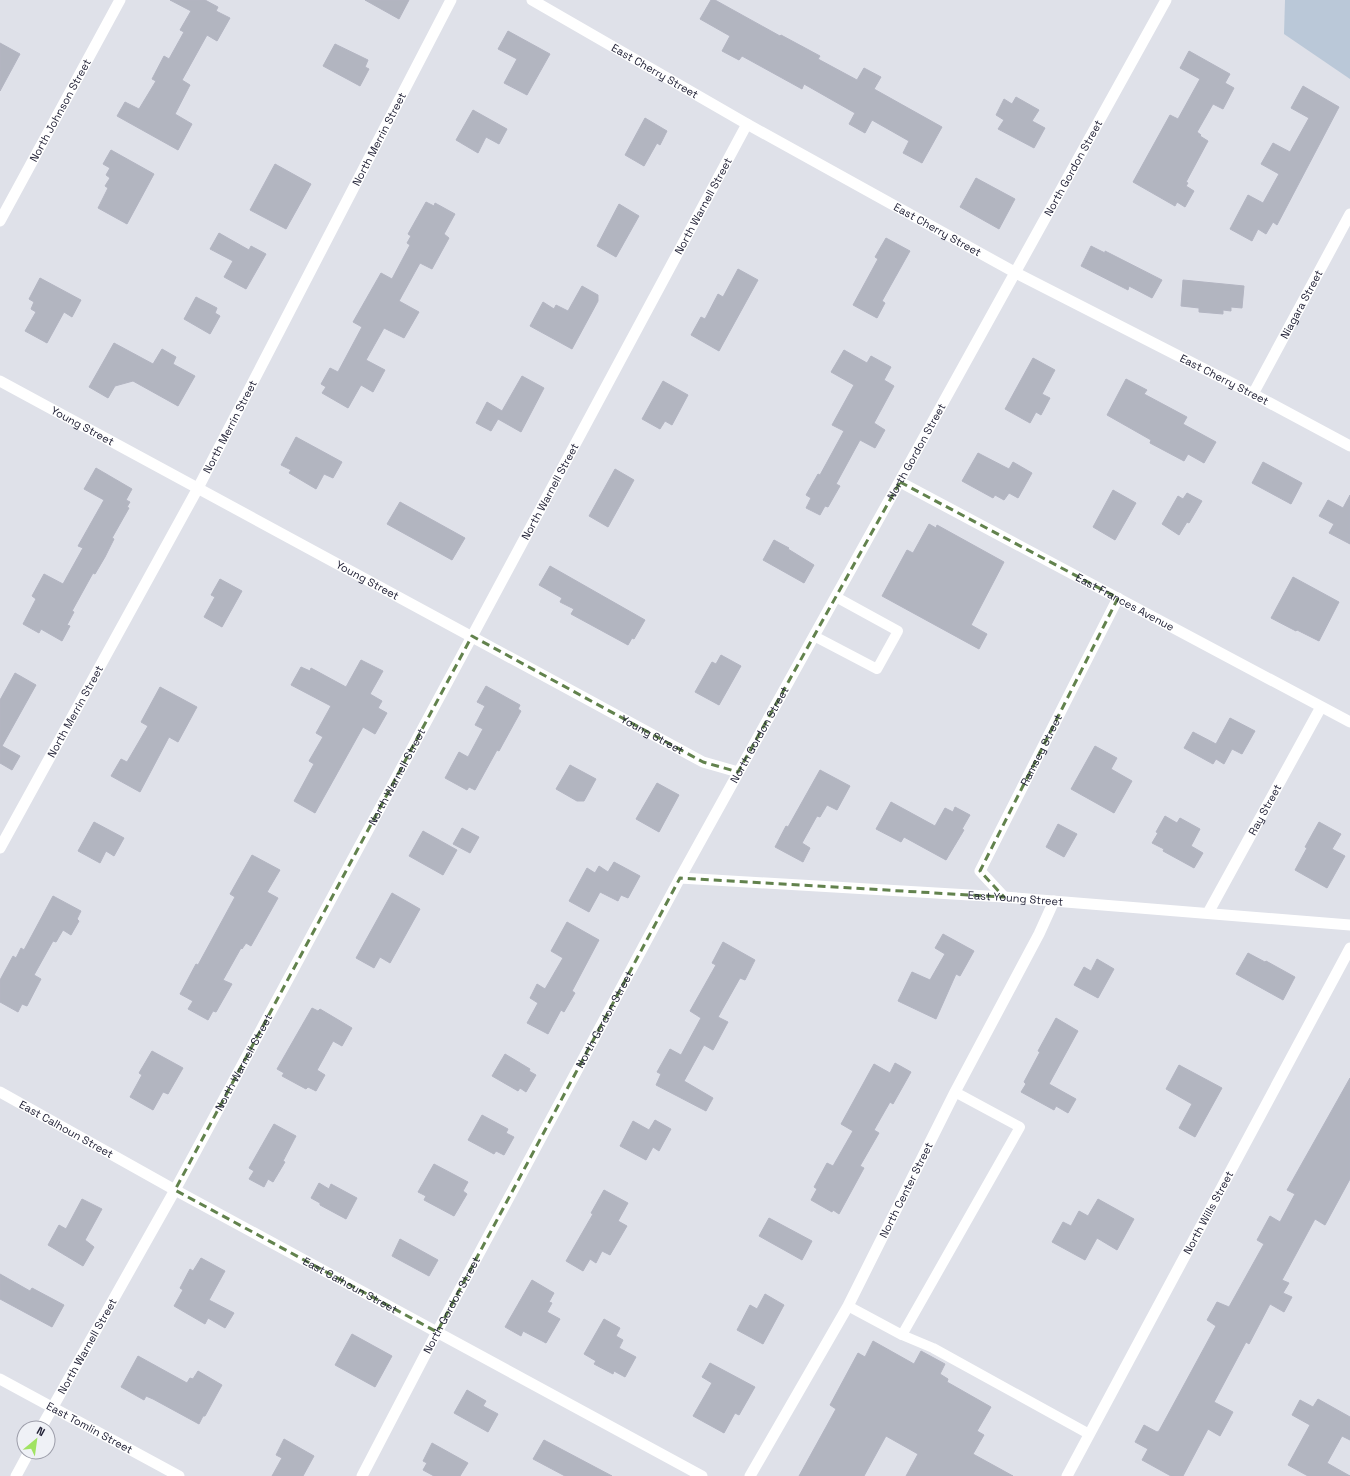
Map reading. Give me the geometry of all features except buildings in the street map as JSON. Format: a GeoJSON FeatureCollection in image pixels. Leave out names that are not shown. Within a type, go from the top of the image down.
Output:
{"type":"FeatureCollection","features":[{"type":"Feature","properties":{"kind":"street","name":"North Johnson Street"},"geometry":{"type":"LineString","coordinates":[[0,221],[120,0]]}},
{"type":"Feature","properties":{"kind":"street","name":"North Merrin Street"},"geometry":{"type":"LineString","coordinates":[[0,848],[198,488],[452,0]]}},
{"type":"Feature","properties":{"kind":"street","name":"East Cherry Street"},"geometry":{"type":"LineString","coordinates":[[532,0],[747,124],[1016,273],[1253,394],[1350,446]]}},
{"type":"Feature","properties":{"kind":"street","name":"North Gordon Street"},"geometry":{"type":"LineString","coordinates":[[362,1476],[437,1332],[680,878],[1166,0]]}},
{"type":"Feature","properties":{"kind":"street","name":"North Warnell Street"},"geometry":{"type":"LineString","coordinates":[[45,1420],[174,1190],[747,124]]}},
{"type":"Feature","properties":{"kind":"street","name":"Niagara Street"},"geometry":{"type":"LineString","coordinates":[[1253,394],[1350,214]]}},
{"type":"Feature","properties":{"kind":"street","name":"Young Street"},"geometry":{"type":"LineString","coordinates":[[0,381],[703,762],[738,772]]}},
{"type":"Feature","properties":{"kind":"street","name":"East Frances Avenue"},"geometry":{"type":"LineString","coordinates":[[900,482],[1350,722]]}},
{"type":"Feature","properties":{"kind":"street","name":"Ramsey Street"},"geometry":{"type":"LineString","coordinates":[[1004,897],[980,871],[1118,598]]}},
{"type":"Feature","properties":{"kind":"street","name":"Ray Street"},"geometry":{"type":"LineString","coordinates":[[1208,913],[1321,707]]}},
{"type":"Feature","properties":{"kind":"street","name":"East Young Street"},"geometry":{"type":"LineString","coordinates":[[680,878],[1004,897],[1350,924]]}},
{"type":"Feature","properties":{"kind":"street","name":"North Center Street"},"geometry":{"type":"LineString","coordinates":[[750,1476],[848,1306],[955,1092],[1039,934],[1054,901]]}},
{"type":"Feature","properties":{"kind":"street","name":"North Wills Street"},"geometry":{"type":"LineString","coordinates":[[1067,1476],[1350,948]]}},
{"type":"Feature","properties":{"kind":"street","name":"East Calhoun Street"},"geometry":{"type":"LineString","coordinates":[[0,1092],[174,1190],[702,1476]]}},
{"type":"Feature","properties":{"kind":"street","name":"East Tomlin Street"},"geometry":{"type":"LineString","coordinates":[[0,1379],[179,1476]]}},
{"type":"Feature","properties":{"kind":"street"},"geometry":{"type":"LineString","coordinates":[[16,1476],[25,1460]]}},
{"type":"Feature","properties":{"kind":"lane"},"geometry":{"type":"LineString","coordinates":[[814,636],[877,669],[898,631],[836,597]]}},
{"type":"Feature","properties":{"kind":"lane"},"geometry":{"type":"LineString","coordinates":[[902,1335],[1020,1127],[955,1092]]}},
{"type":"Feature","properties":{"kind":"lane"},"geometry":{"type":"LineString","coordinates":[[848,1306],[902,1335],[933,1348],[1089,1434]]}},
{"type":"Feature","properties":{"kind":"highlighted area"},"geometry":{"type":"Polygon","coordinates":[[[900,482],[1118,598],[980,871],[1004,897],[680,878],[437,1332],[175,1190],[472,636],[703,762],[738,772],[900,482]]]}},
{"type":"Feature","properties":{"kind":"shaded area"},"geometry":{"type":"Polygon","coordinates":[[[1285,0],[1350,0],[1350,79],[1284,34],[1285,0]]]}}]}
